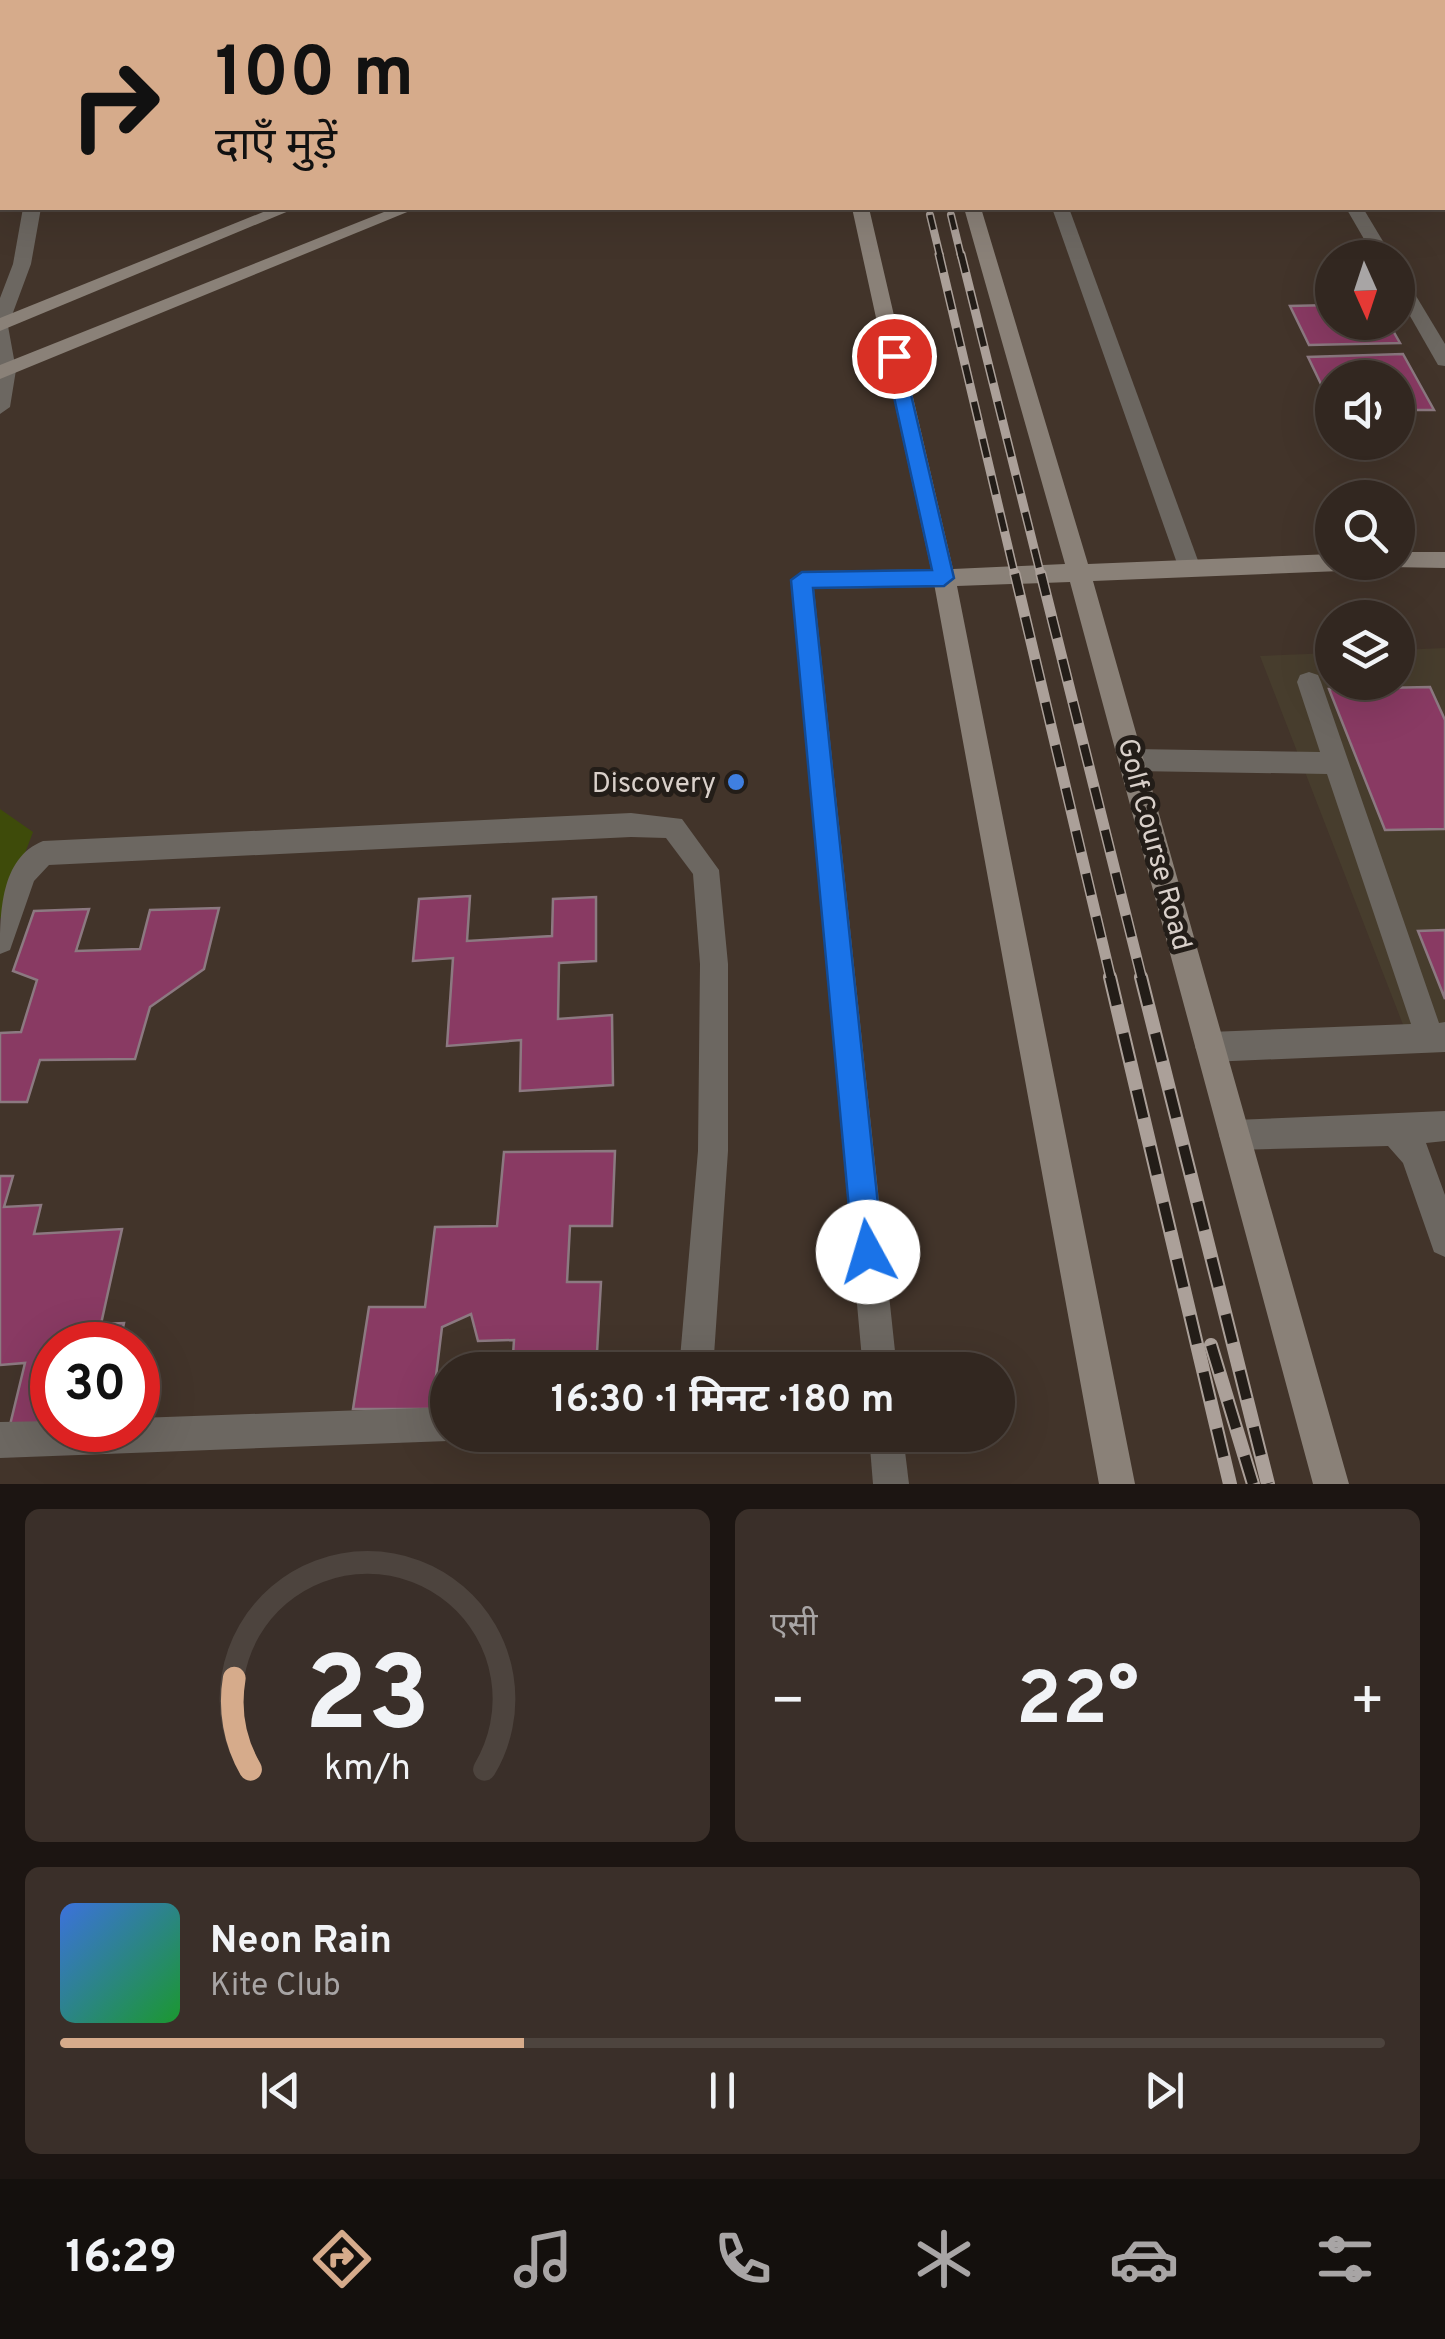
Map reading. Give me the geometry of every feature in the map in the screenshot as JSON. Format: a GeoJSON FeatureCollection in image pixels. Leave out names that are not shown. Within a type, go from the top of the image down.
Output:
{"type":"FeatureCollection","features":[{"type":"Feature","properties":{"kind":"main road"},"geometry":{"type":"LineString","coordinates":[[0,326],[282,210]]}},
{"type":"Feature","properties":{"kind":"main road"},"geometry":{"type":"LineString","coordinates":[[3,371],[403,210]]}},
{"type":"Feature","properties":{"kind":"main road"},"geometry":{"type":"LineString","coordinates":[[860,210],[944,578],[1117,1484]]}},
{"type":"Feature","properties":{"kind":"main road","name":"Golf Course Road"},"geometry":{"type":"LineString","coordinates":[[975,210],[1134,760],[1331,1484]]}},
{"type":"Feature","properties":{"kind":"main road"},"geometry":{"type":"LineString","coordinates":[[1415,561],[1445,560]]}},
{"type":"Feature","properties":{"kind":"main road"},"geometry":{"type":"LineString","coordinates":[[944,578],[1315,563]]}},
{"type":"Feature","properties":{"kind":"street"},"geometry":{"type":"LineString","coordinates":[[0,407],[0,326],[22,264],[32,210]]}},
{"type":"Feature","properties":{"kind":"street"},"geometry":{"type":"LineString","coordinates":[[1061,210],[1189,566]]}},
{"type":"Feature","properties":{"kind":"street"},"geometry":{"type":"LineString","coordinates":[[1356,210],[1374,240]]}},
{"type":"Feature","properties":{"kind":"street"},"geometry":{"type":"LineString","coordinates":[[1415,309],[1445,360]]}},
{"type":"Feature","properties":{"kind":"street"},"geometry":{"type":"LineString","coordinates":[[878,1352],[802,580],[944,578]]}},
{"type":"Feature","properties":{"kind":"street"},"geometry":{"type":"LineString","coordinates":[[1210,1047],[1438,1038],[1309,682]]}},
{"type":"Feature","properties":{"kind":"street"},"geometry":{"type":"LineString","coordinates":[[1134,760],[1336,763]]}},
{"type":"Feature","properties":{"kind":"street"},"geometry":{"type":"LineString","coordinates":[[0,940],[23,874],[44,853],[612,826],[673,827],[706,870],[714,964],[713,1151],[697,1352]]}},
{"type":"Feature","properties":{"kind":"street"},"geometry":{"type":"LineString","coordinates":[[1234,1136],[1445,1126]]}},
{"type":"Feature","properties":{"kind":"street"},"geometry":{"type":"LineString","coordinates":[[1395,1130],[1406,1139],[1435,1181],[1445,1241]]}},
{"type":"Feature","properties":{"kind":"street"},"geometry":{"type":"LineString","coordinates":[[0,1440],[430,1425]]}},
{"type":"Feature","properties":{"kind":"street"},"geometry":{"type":"LineString","coordinates":[[888,1452],[891,1484]]}},
{"type":"Feature","properties":{"kind":"shaded area"},"geometry":{"type":"Polygon","coordinates":[[[1445,648],[1445,1052],[1414,1053],[1260,656],[1315,654],[1315,700],[1415,700],[1415,649],[1445,648]]]}},
{"type":"Feature","properties":{"kind":"green space"},"geometry":{"type":"Polygon","coordinates":[[[0,809],[33,832],[0,919],[0,809]]]}},
{"type":"Feature","properties":{"kind":"building"},"geometry":{"type":"Polygon","coordinates":[[[1315,305],[1315,340],[1400,343],[1309,345],[1290,306],[1315,305]]]}},
{"type":"Feature","properties":{"kind":"building"},"geometry":{"type":"Polygon","coordinates":[[[1403,354],[1406,360],[1315,360],[1315,372],[1308,357],[1403,354]]]}},
{"type":"Feature","properties":{"kind":"building"},"geometry":{"type":"Polygon","coordinates":[[[1415,376],[1434,410],[1415,410],[1415,376]]]}},
{"type":"Feature","properties":{"kind":"building"},"geometry":{"type":"Polygon","coordinates":[[[1415,687],[1430,687],[1445,720],[1445,829],[1385,830],[1333,700],[1415,700],[1415,687]]]}},
{"type":"Feature","properties":{"kind":"building"},"geometry":{"type":"Polygon","coordinates":[[[470,896],[467,941],[552,936],[553,899],[596,897],[596,961],[559,963],[558,1019],[612,1015],[613,1085],[520,1091],[521,1040],[447,1046],[453,958],[413,961],[419,899],[470,896]]]}},
{"type":"Feature","properties":{"kind":"building"},"geometry":{"type":"Polygon","coordinates":[[[219,908],[204,969],[150,1007],[135,1059],[40,1060],[27,1102],[0,1102],[0,1033],[21,1032],[37,980],[13,971],[34,911],[89,909],[76,951],[140,949],[150,910],[219,908]]]}},
{"type":"Feature","properties":{"kind":"building"},"geometry":{"type":"Polygon","coordinates":[[[1445,930],[1445,999],[1418,931],[1445,930]]]}},
{"type":"Feature","properties":{"kind":"building"},"geometry":{"type":"Polygon","coordinates":[[[615,1151],[612,1226],[570,1226],[567,1282],[601,1282],[597,1352],[513,1352],[514,1340],[478,1341],[471,1314],[442,1327],[439,1352],[430,1352],[430,1409],[353,1409],[369,1307],[425,1307],[435,1227],[497,1226],[504,1152],[615,1151]]]}},
{"type":"Feature","properties":{"kind":"building"},"geometry":{"type":"Polygon","coordinates":[[[0,1176],[13,1176],[4,1207],[41,1205],[34,1234],[122,1229],[101,1322],[30,1322],[30,1424],[10,1425],[25,1363],[0,1365],[0,1176]]]}},
{"type":"Feature","properties":{"kind":"railway"},"geometry":{"type":"LineString","coordinates":[[930,215],[940,256]]}},
{"type":"Feature","properties":{"kind":"railway"},"geometry":{"type":"LineString","coordinates":[[951,215],[961,256]]}},
{"type":"Feature","properties":{"kind":"railway"},"geometry":{"type":"LineString","coordinates":[[939,254],[1015,576]]}},
{"type":"Feature","properties":{"kind":"railway"},"geometry":{"type":"LineString","coordinates":[[961,254],[1041,576]]}},
{"type":"Feature","properties":{"kind":"railway"},"geometry":{"type":"LineString","coordinates":[[1015,574],[1111,979]]}},
{"type":"Feature","properties":{"kind":"railway"},"geometry":{"type":"LineString","coordinates":[[1041,574],[1142,979]]}},
{"type":"Feature","properties":{"kind":"railway"},"geometry":{"type":"LineString","coordinates":[[1110,977],[1230,1484]]}},
{"type":"Feature","properties":{"kind":"railway"},"geometry":{"type":"LineString","coordinates":[[1141,977],[1268,1484]]}},
{"type":"Feature","properties":{"kind":"railway"},"geometry":{"type":"LineString","coordinates":[[1211,1345],[1253,1484]]}},
{"type":"Feature","properties":{"kind":"place","name":"Discovery"},"geometry":{"type":"Point","coordinates":[736,782]}},
{"type":"Feature","properties":{"kind":"route"},"geometry":{"type":"LineString","coordinates":[[868,1252],[802,580],[944,578],[894,356]]}}]}
